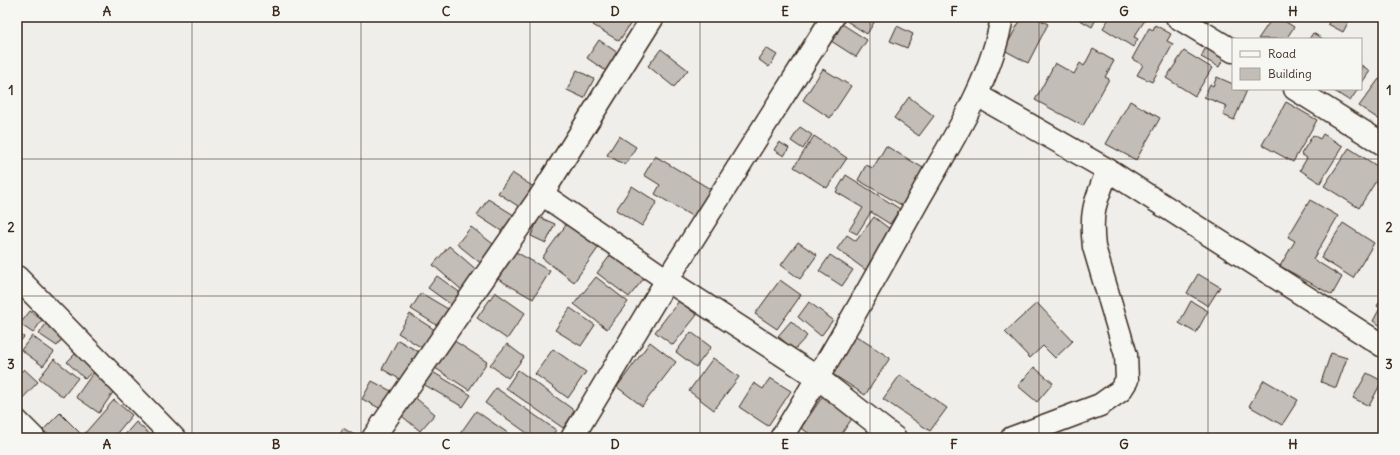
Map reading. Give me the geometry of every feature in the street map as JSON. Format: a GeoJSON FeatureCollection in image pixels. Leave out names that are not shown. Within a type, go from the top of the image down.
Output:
{"type":"FeatureCollection","features":[{"type":"Feature","properties":{"kind":"street"},"geometry":{"type":"LineString","coordinates":[[373,438],[542,194],[653,17]]}},
{"type":"Feature","properties":{"kind":"street"},"geometry":{"type":"LineString","coordinates":[[572,438],[667,280],[833,17]]}},
{"type":"Feature","properties":{"kind":"street"},"geometry":{"type":"LineString","coordinates":[[781,438],[818,378],[977,95],[992,56],[1002,17]]}},
{"type":"Feature","properties":{"kind":"street"},"geometry":{"type":"LineString","coordinates":[[1177,17],[1232,50]]}},
{"type":"Feature","properties":{"kind":"street"},"geometry":{"type":"LineString","coordinates":[[1297,90],[1383,144]]}},
{"type":"Feature","properties":{"kind":"street"},"geometry":{"type":"LineString","coordinates":[[977,95],[1108,170],[1383,346]]}},
{"type":"Feature","properties":{"kind":"street"},"geometry":{"type":"LineString","coordinates":[[1012,438],[1100,405],[1120,391],[1127,380],[1126,355],[1094,247],[1092,229],[1092,215],[1096,200],[1108,170]]}},
{"type":"Feature","properties":{"kind":"street"},"geometry":{"type":"LineString","coordinates":[[542,194],[667,280],[818,378],[895,438]]}},
{"type":"Feature","properties":{"kind":"street"},"geometry":{"type":"LineString","coordinates":[[17,278],[174,438]]}},
{"type":"Feature","properties":{"kind":"street"},"geometry":{"type":"LineString","coordinates":[[17,421],[34,438]]}},
{"type":"Feature","properties":{"kind":"building"},"geometry":{"type":"Polygon","coordinates":[[[598,17],[635,17],[619,41],[593,25],[598,17]]]}},
{"type":"Feature","properties":{"kind":"building"},"geometry":{"type":"Polygon","coordinates":[[[847,17],[872,17],[876,19],[867,34],[845,20],[847,17]]]}},
{"type":"Feature","properties":{"kind":"building"},"geometry":{"type":"Polygon","coordinates":[[[1022,17],[1035,17],[1048,24],[1028,63],[1004,50],[1022,17]]]}},
{"type":"Feature","properties":{"kind":"building"},"geometry":{"type":"Polygon","coordinates":[[[1075,17],[1097,17],[1092,27],[1075,17]]]}},
{"type":"Feature","properties":{"kind":"building"},"geometry":{"type":"Polygon","coordinates":[[[1110,17],[1147,17],[1134,37],[1138,39],[1133,47],[1103,28],[1110,17]]]}},
{"type":"Feature","properties":{"kind":"building"},"geometry":{"type":"Polygon","coordinates":[[[1273,17],[1278,17],[1294,27],[1287,38],[1259,38],[1273,17]]]}},
{"type":"Feature","properties":{"kind":"building"},"geometry":{"type":"Polygon","coordinates":[[[1332,17],[1351,17],[1343,32],[1328,24],[1332,17]]]}},
{"type":"Feature","properties":{"kind":"building"},"geometry":{"type":"Polygon","coordinates":[[[839,22],[867,40],[856,57],[828,39],[839,22]]]}},
{"type":"Feature","properties":{"kind":"building"},"geometry":{"type":"Polygon","coordinates":[[[1155,25],[1171,34],[1167,41],[1173,44],[1152,82],[1137,75],[1143,65],[1132,59],[1149,28],[1153,30],[1155,25]]]}},
{"type":"Feature","properties":{"kind":"building"},"geometry":{"type":"Polygon","coordinates":[[[897,26],[913,34],[907,48],[890,41],[897,26]]]}},
{"type":"Feature","properties":{"kind":"building"},"geometry":{"type":"Polygon","coordinates":[[[1313,33],[1321,38],[1310,38],[1313,33]]]}},
{"type":"Feature","properties":{"kind":"building"},"geometry":{"type":"Polygon","coordinates":[[[599,40],[618,53],[606,71],[587,58],[599,40]]]}},
{"type":"Feature","properties":{"kind":"building"},"geometry":{"type":"Polygon","coordinates":[[[1207,45],[1225,55],[1219,67],[1201,57],[1207,45]]]}},
{"type":"Feature","properties":{"kind":"building"},"geometry":{"type":"Polygon","coordinates":[[[766,48],[777,55],[769,67],[758,59],[766,48]]]}},
{"type":"Feature","properties":{"kind":"building"},"geometry":{"type":"Polygon","coordinates":[[[661,49],[688,70],[674,87],[648,66],[661,49]]]}},
{"type":"Feature","properties":{"kind":"building"},"geometry":{"type":"Polygon","coordinates":[[[1093,49],[1114,61],[1105,77],[1109,79],[1083,126],[1035,100],[1055,63],[1074,74],[1080,63],[1084,66],[1093,49]]]}},
{"type":"Feature","properties":{"kind":"building"},"geometry":{"type":"Polygon","coordinates":[[[1184,51],[1212,68],[1195,96],[1166,78],[1184,51]]]}},
{"type":"Feature","properties":{"kind":"building"},"geometry":{"type":"Polygon","coordinates":[[[1362,66],[1370,71],[1362,83],[1362,66]]]}},
{"type":"Feature","properties":{"kind":"building"},"geometry":{"type":"Polygon","coordinates":[[[823,69],[851,86],[830,118],[803,100],[823,69]]]}},
{"type":"Feature","properties":{"kind":"building"},"geometry":{"type":"Polygon","coordinates":[[[577,70],[594,79],[584,98],[567,90],[577,70]]]}},
{"type":"Feature","properties":{"kind":"building"},"geometry":{"type":"Polygon","coordinates":[[[1217,77],[1232,84],[1232,90],[1247,90],[1234,120],[1223,115],[1227,106],[1204,97],[1210,84],[1213,86],[1217,77]]]}},
{"type":"Feature","properties":{"kind":"building"},"geometry":{"type":"Polygon","coordinates":[[[1379,79],[1383,82],[1383,122],[1359,106],[1379,79]]]}},
{"type":"Feature","properties":{"kind":"building"},"geometry":{"type":"Polygon","coordinates":[[[1333,90],[1357,90],[1350,101],[1333,90]]]}},
{"type":"Feature","properties":{"kind":"building"},"geometry":{"type":"Polygon","coordinates":[[[909,97],[934,116],[919,136],[894,118],[909,97]]]}},
{"type":"Feature","properties":{"kind":"building"},"geometry":{"type":"Polygon","coordinates":[[[1130,101],[1160,118],[1136,160],[1106,144],[1130,101]]]}},
{"type":"Feature","properties":{"kind":"building"},"geometry":{"type":"Polygon","coordinates":[[[1286,102],[1317,120],[1293,162],[1262,145],[1286,102]]]}},
{"type":"Feature","properties":{"kind":"building"},"geometry":{"type":"Polygon","coordinates":[[[800,127],[812,135],[803,149],[791,141],[800,127]]]}},
{"type":"Feature","properties":{"kind":"building"},"geometry":{"type":"Polygon","coordinates":[[[1323,134],[1343,146],[1320,183],[1300,170],[1307,158],[1301,154],[1313,135],[1320,139],[1323,134]]]}},
{"type":"Feature","properties":{"kind":"building"},"geometry":{"type":"Polygon","coordinates":[[[619,136],[636,147],[625,165],[607,155],[619,136]]]}},
{"type":"Feature","properties":{"kind":"building"},"geometry":{"type":"Polygon","coordinates":[[[814,136],[847,158],[827,188],[794,167],[814,136]]]}},
{"type":"Feature","properties":{"kind":"building"},"geometry":{"type":"Polygon","coordinates":[[[779,142],[789,148],[784,156],[774,150],[779,142]]]}},
{"type":"Feature","properties":{"kind":"building"},"geometry":{"type":"Polygon","coordinates":[[[886,146],[925,169],[903,206],[858,180],[866,165],[873,168],[886,146]]]}},
{"type":"Feature","properties":{"kind":"building"},"geometry":{"type":"Polygon","coordinates":[[[1349,148],[1383,170],[1359,208],[1324,186],[1349,148]]]}},
{"type":"Feature","properties":{"kind":"building"},"geometry":{"type":"Polygon","coordinates":[[[655,156],[712,190],[695,218],[655,194],[660,185],[644,175],[655,156]]]}},
{"type":"Feature","properties":{"kind":"building"},"geometry":{"type":"Polygon","coordinates":[[[512,173],[540,191],[527,212],[498,193],[512,173]]]}},
{"type":"Feature","properties":{"kind":"building"},"geometry":{"type":"Polygon","coordinates":[[[846,175],[900,209],[890,224],[871,212],[857,234],[849,230],[863,208],[836,192],[846,175]]]}},
{"type":"Feature","properties":{"kind":"building"},"geometry":{"type":"Polygon","coordinates":[[[632,186],[657,202],[642,226],[616,210],[632,186]]]}},
{"type":"Feature","properties":{"kind":"building"},"geometry":{"type":"Polygon","coordinates":[[[488,199],[517,217],[506,234],[477,215],[488,199]]]}},
{"type":"Feature","properties":{"kind":"building"},"geometry":{"type":"Polygon","coordinates":[[[1310,200],[1338,216],[1313,259],[1342,277],[1332,295],[1280,266],[1295,241],[1288,237],[1310,200]]]}},
{"type":"Feature","properties":{"kind":"building"},"geometry":{"type":"Polygon","coordinates":[[[539,217],[555,224],[546,243],[531,236],[539,217]]]}},
{"type":"Feature","properties":{"kind":"building"},"geometry":{"type":"Polygon","coordinates":[[[874,217],[895,233],[867,271],[837,249],[847,235],[856,241],[874,217]]]}},
{"type":"Feature","properties":{"kind":"building"},"geometry":{"type":"Polygon","coordinates":[[[569,221],[601,244],[574,282],[542,258],[569,221]]]}},
{"type":"Feature","properties":{"kind":"building"},"geometry":{"type":"Polygon","coordinates":[[[1343,223],[1374,243],[1353,278],[1321,258],[1343,223]]]}},
{"type":"Feature","properties":{"kind":"building"},"geometry":{"type":"Polygon","coordinates":[[[471,227],[497,247],[483,265],[457,244],[471,227]]]}},
{"type":"Feature","properties":{"kind":"building"},"geometry":{"type":"Polygon","coordinates":[[[798,242],[817,255],[800,279],[781,265],[798,242]]]}},
{"type":"Feature","properties":{"kind":"building"},"geometry":{"type":"Polygon","coordinates":[[[449,246],[479,272],[463,291],[433,265],[449,246]]]}},
{"type":"Feature","properties":{"kind":"building"},"geometry":{"type":"Polygon","coordinates":[[[514,251],[550,271],[533,299],[498,279],[514,251]]]}},
{"type":"Feature","properties":{"kind":"building"},"geometry":{"type":"Polygon","coordinates":[[[612,253],[645,277],[629,297],[597,273],[612,253]]]}},
{"type":"Feature","properties":{"kind":"building"},"geometry":{"type":"Polygon","coordinates":[[[830,255],[853,270],[842,286],[819,271],[830,255]]]}},
{"type":"Feature","properties":{"kind":"building"},"geometry":{"type":"Polygon","coordinates":[[[1198,274],[1220,287],[1208,306],[1187,293],[1198,274]]]}},
{"type":"Feature","properties":{"kind":"building"},"geometry":{"type":"Polygon","coordinates":[[[437,276],[462,294],[453,306],[428,288],[437,276]]]}},
{"type":"Feature","properties":{"kind":"building"},"geometry":{"type":"Polygon","coordinates":[[[596,277],[628,302],[607,329],[574,304],[596,277]]]}},
{"type":"Feature","properties":{"kind":"building"},"geometry":{"type":"Polygon","coordinates":[[[780,280],[801,295],[777,329],[755,314],[780,280]]]}},
{"type":"Feature","properties":{"kind":"building"},"geometry":{"type":"Polygon","coordinates":[[[495,292],[525,313],[507,339],[477,318],[495,292]]]}},
{"type":"Feature","properties":{"kind":"building"},"geometry":{"type":"Polygon","coordinates":[[[421,293],[448,309],[438,326],[411,309],[421,293]]]}},
{"type":"Feature","properties":{"kind":"building"},"geometry":{"type":"Polygon","coordinates":[[[1383,296],[1383,327],[1373,321],[1380,308],[1377,306],[1383,296]]]}},
{"type":"Feature","properties":{"kind":"building"},"geometry":{"type":"Polygon","coordinates":[[[679,301],[697,315],[673,345],[655,332],[679,301]]]}},
{"type":"Feature","properties":{"kind":"building"},"geometry":{"type":"Polygon","coordinates":[[[1191,301],[1208,311],[1196,333],[1179,323],[1191,301]]]}},
{"type":"Feature","properties":{"kind":"building"},"geometry":{"type":"Polygon","coordinates":[[[809,302],[833,320],[821,336],[798,317],[809,302]]]}},
{"type":"Feature","properties":{"kind":"building"},"geometry":{"type":"Polygon","coordinates":[[[1037,303],[1073,341],[1055,358],[1043,346],[1030,358],[1005,332],[1037,303]]]}},
{"type":"Feature","properties":{"kind":"building"},"geometry":{"type":"Polygon","coordinates":[[[570,308],[595,325],[581,346],[555,330],[570,308]]]}},
{"type":"Feature","properties":{"kind":"building"},"geometry":{"type":"Polygon","coordinates":[[[30,311],[42,320],[33,333],[20,324],[30,311]]]}},
{"type":"Feature","properties":{"kind":"building"},"geometry":{"type":"Polygon","coordinates":[[[410,314],[435,330],[424,349],[398,333],[410,314]]]}},
{"type":"Feature","properties":{"kind":"building"},"geometry":{"type":"Polygon","coordinates":[[[49,319],[68,331],[57,346],[39,334],[49,319]]]}},
{"type":"Feature","properties":{"kind":"building"},"geometry":{"type":"Polygon","coordinates":[[[791,321],[807,336],[794,350],[778,336],[791,321]]]}},
{"type":"Feature","properties":{"kind":"building"},"geometry":{"type":"Polygon","coordinates":[[[17,332],[24,337],[17,345],[17,332]]]}},
{"type":"Feature","properties":{"kind":"building"},"geometry":{"type":"Polygon","coordinates":[[[691,332],[711,347],[696,367],[676,352],[691,332]]]}},
{"type":"Feature","properties":{"kind":"building"},"geometry":{"type":"Polygon","coordinates":[[[32,336],[54,352],[43,366],[21,350],[32,336]]]}},
{"type":"Feature","properties":{"kind":"building"},"geometry":{"type":"Polygon","coordinates":[[[856,336],[890,358],[865,395],[831,373],[856,336]]]}},
{"type":"Feature","properties":{"kind":"building"},"geometry":{"type":"Polygon","coordinates":[[[398,340],[419,352],[403,381],[382,369],[398,340]]]}},
{"type":"Feature","properties":{"kind":"building"},"geometry":{"type":"Polygon","coordinates":[[[453,340],[487,362],[469,390],[435,368],[453,340]]]}},
{"type":"Feature","properties":{"kind":"building"},"geometry":{"type":"Polygon","coordinates":[[[650,342],[676,362],[642,406],[617,387],[650,342]]]}},
{"type":"Feature","properties":{"kind":"building"},"geometry":{"type":"Polygon","coordinates":[[[507,344],[524,357],[508,378],[490,365],[507,344]]]}},
{"type":"Feature","properties":{"kind":"building"},"geometry":{"type":"Polygon","coordinates":[[[553,349],[586,372],[568,398],[535,374],[553,349]]]}},
{"type":"Feature","properties":{"kind":"building"},"geometry":{"type":"Polygon","coordinates":[[[78,351],[95,368],[85,379],[67,362],[78,351]]]}},
{"type":"Feature","properties":{"kind":"building"},"geometry":{"type":"Polygon","coordinates":[[[1331,353],[1347,358],[1336,388],[1321,382],[1331,353]]]}},
{"type":"Feature","properties":{"kind":"building"},"geometry":{"type":"Polygon","coordinates":[[[713,358],[739,377],[714,410],[689,391],[713,358]]]}},
{"type":"Feature","properties":{"kind":"building"},"geometry":{"type":"Polygon","coordinates":[[[54,359],[78,378],[63,397],[39,378],[54,359]]]}},
{"type":"Feature","properties":{"kind":"building"},"geometry":{"type":"Polygon","coordinates":[[[1034,367],[1053,383],[1037,402],[1018,386],[1034,367]]]}},
{"type":"Feature","properties":{"kind":"building"},"geometry":{"type":"Polygon","coordinates":[[[24,369],[38,382],[18,403],[17,376],[24,369]]]}},
{"type":"Feature","properties":{"kind":"building"},"geometry":{"type":"Polygon","coordinates":[[[518,370],[575,411],[563,428],[506,388],[518,370]]]}},
{"type":"Feature","properties":{"kind":"building"},"geometry":{"type":"Polygon","coordinates":[[[431,371],[471,395],[463,407],[423,384],[431,371]]]}},
{"type":"Feature","properties":{"kind":"building"},"geometry":{"type":"Polygon","coordinates":[[[93,373],[116,388],[99,413],[76,397],[93,373]]]}},
{"type":"Feature","properties":{"kind":"building"},"geometry":{"type":"Polygon","coordinates":[[[1367,373],[1382,381],[1369,406],[1353,398],[1367,373]]]}},
{"type":"Feature","properties":{"kind":"building"},"geometry":{"type":"Polygon","coordinates":[[[900,375],[947,408],[930,431],[883,399],[900,375]]]}},
{"type":"Feature","properties":{"kind":"building"},"geometry":{"type":"Polygon","coordinates":[[[770,378],[791,391],[768,426],[739,407],[754,383],[763,389],[770,378]]]}},
{"type":"Feature","properties":{"kind":"building"},"geometry":{"type":"Polygon","coordinates":[[[1264,380],[1298,400],[1282,425],[1249,406],[1264,380]]]}},
{"type":"Feature","properties":{"kind":"building"},"geometry":{"type":"Polygon","coordinates":[[[372,381],[395,393],[385,411],[362,399],[372,381]]]}},
{"type":"Feature","properties":{"kind":"building"},"geometry":{"type":"Polygon","coordinates":[[[496,388],[556,430],[550,438],[534,438],[485,403],[496,388]]]}},
{"type":"Feature","properties":{"kind":"building"},"geometry":{"type":"Polygon","coordinates":[[[827,390],[853,417],[839,438],[816,438],[801,428],[827,390]]]}},
{"type":"Feature","properties":{"kind":"building"},"geometry":{"type":"Polygon","coordinates":[[[412,395],[435,414],[420,431],[397,412],[412,395]]]}},
{"type":"Feature","properties":{"kind":"building"},"geometry":{"type":"Polygon","coordinates":[[[114,400],[132,415],[113,438],[91,438],[85,433],[114,400]]]}},
{"type":"Feature","properties":{"kind":"building"},"geometry":{"type":"Polygon","coordinates":[[[476,411],[515,438],[457,438],[476,411]]]}},
{"type":"Feature","properties":{"kind":"building"},"geometry":{"type":"Polygon","coordinates":[[[60,413],[85,438],[52,438],[43,430],[60,413]]]}},
{"type":"Feature","properties":{"kind":"building"},"geometry":{"type":"Polygon","coordinates":[[[136,422],[154,438],[122,438],[136,422]]]}},
{"type":"Feature","properties":{"kind":"building"},"geometry":{"type":"Polygon","coordinates":[[[343,428],[359,438],[337,438],[343,428]]]}}]}
